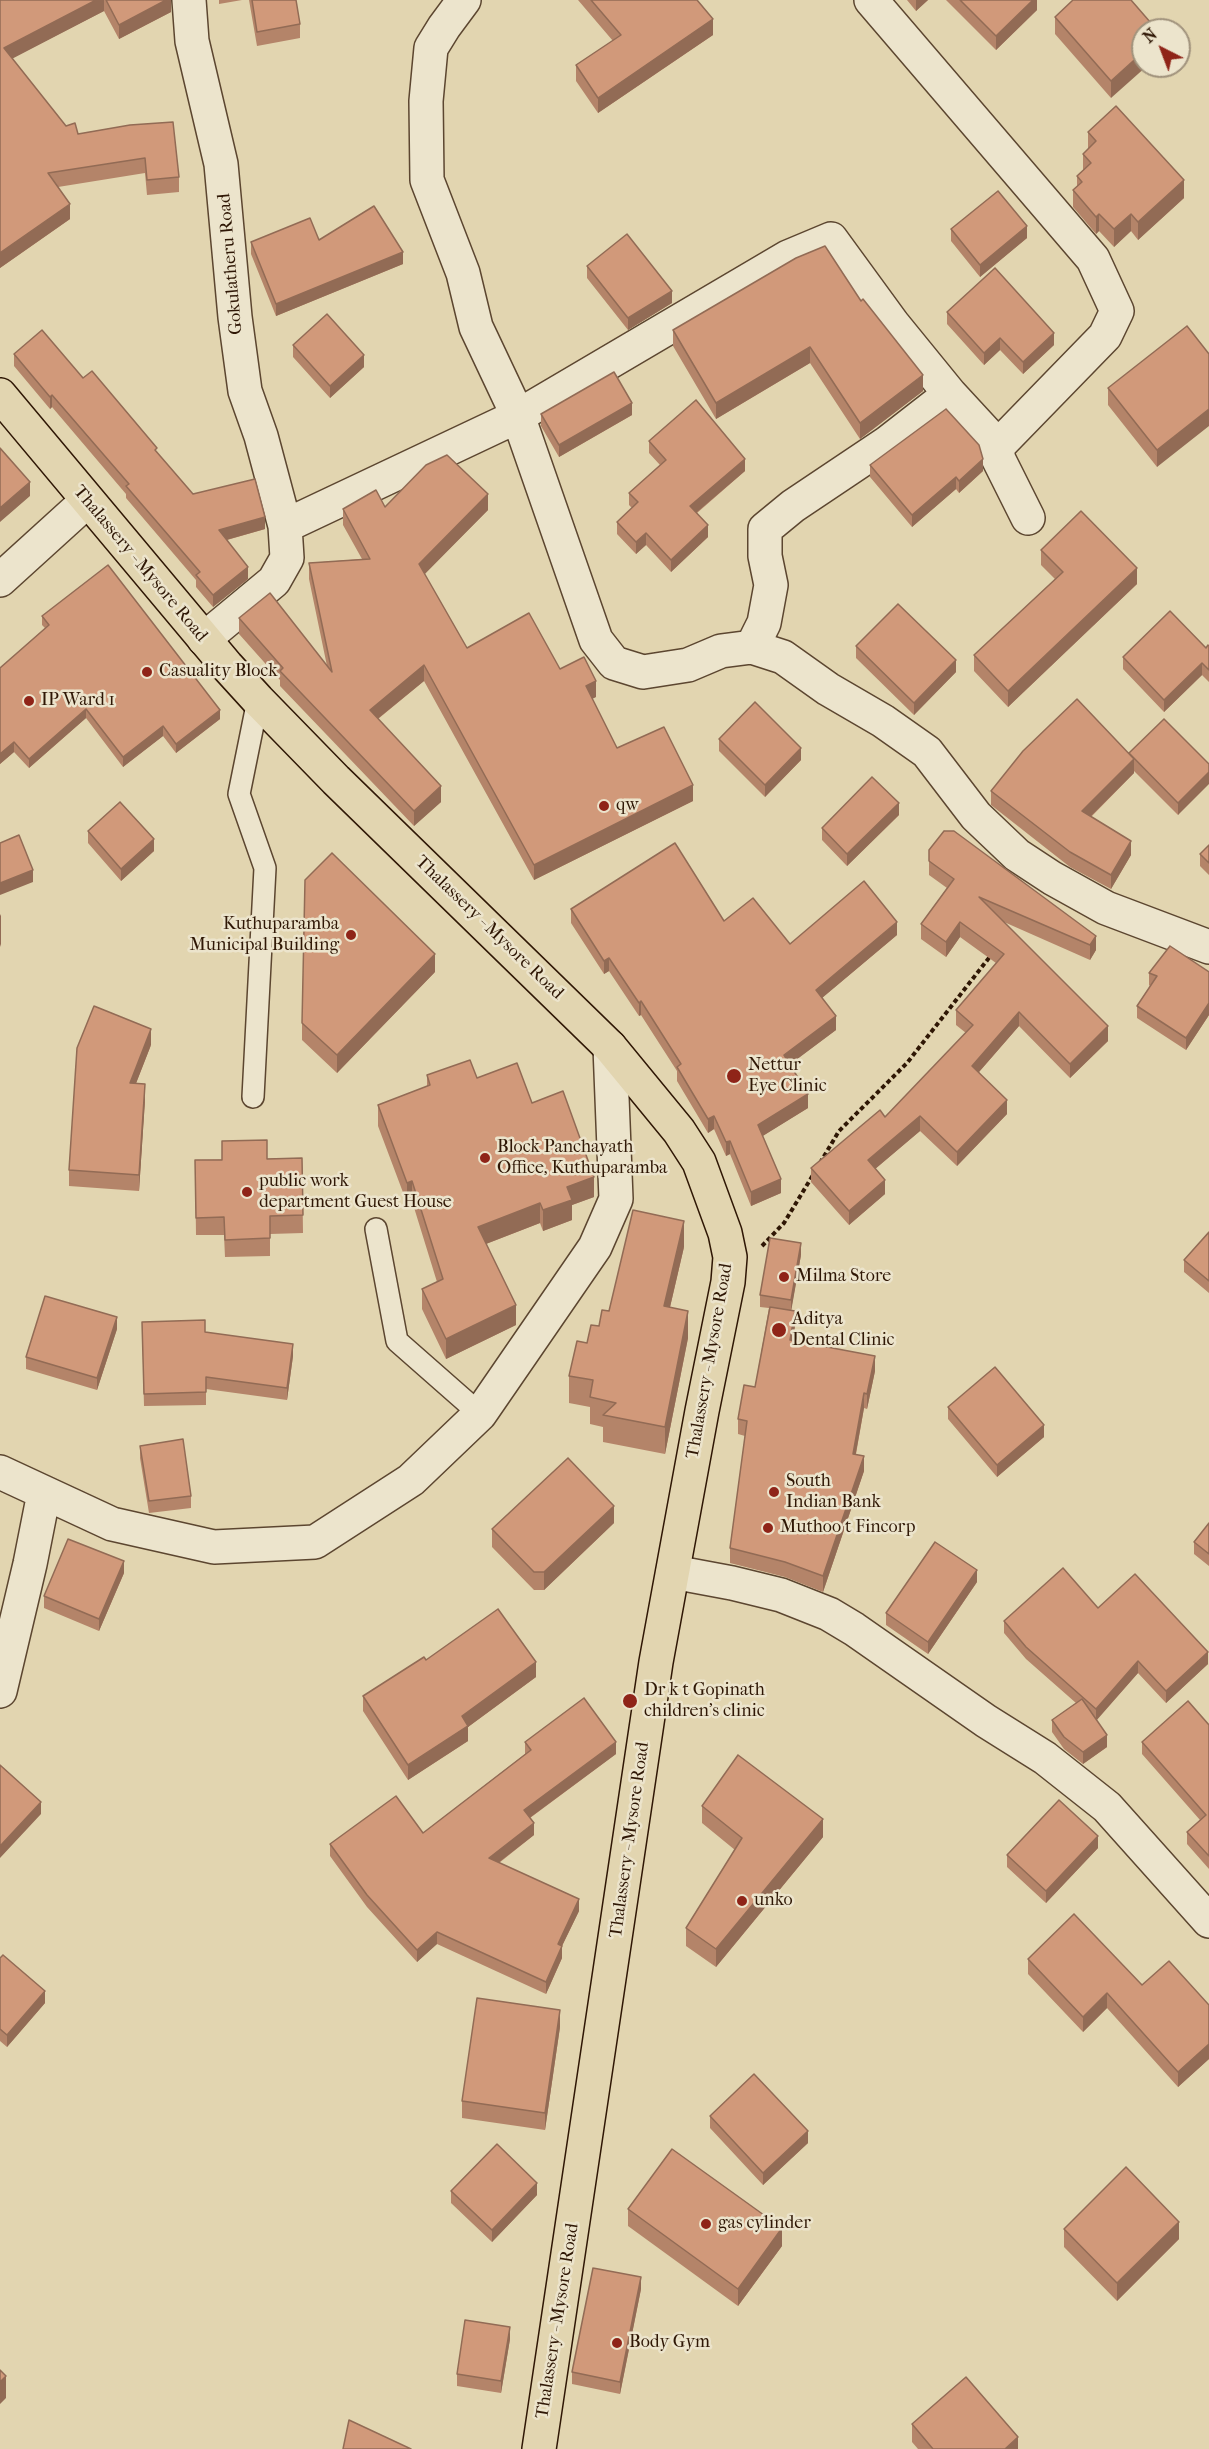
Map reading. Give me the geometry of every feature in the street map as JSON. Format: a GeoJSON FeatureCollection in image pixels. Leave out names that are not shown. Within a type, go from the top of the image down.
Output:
{"type":"FeatureCollection","features":[{"type":"Feature","properties":{"kind":"main road","name":"Thalassery - Mysore Road"},"geometry":{"type":"LineString","coordinates":[[0,395],[87,501],[258,700],[336,780],[610,1047],[679,1131],[699,1162],[725,1233],[730,1257],[728,1282],[655,1673],[539,2449]]}},
{"type":"Feature","properties":{"kind":"street","name":"Gokulatheru Road"},"geometry":{"type":"LineString","coordinates":[[189,0],[192,41],[221,164],[244,391],[261,436],[285,526],[287,558],[274,581],[204,639]]}},
{"type":"Feature","properties":{"kind":"street"},"geometry":{"type":"LineString","coordinates":[[464,0],[431,48],[426,101],[427,180],[463,273],[476,327],[518,416],[596,640],[614,663],[643,672],[688,665],[721,651],[752,647],[783,657],[828,689],[883,721],[927,752],[976,816],[1017,855],[1106,908],[1209,946]]}},
{"type":"Feature","properties":{"kind":"street"},"geometry":{"type":"LineString","coordinates":[[871,0],[1093,259],[1117,311],[1105,336],[998,446]]}},
{"type":"Feature","properties":{"kind":"street"},"geometry":{"type":"LineString","coordinates":[[285,526],[518,416],[788,257],[831,239],[893,324],[950,394],[998,446],[998,458],[1028,518]]}},
{"type":"Feature","properties":{"kind":"street"},"geometry":{"type":"LineString","coordinates":[[752,647],[764,623],[771,585],[765,556],[765,529],[793,506],[887,443],[950,394]]}},
{"type":"Feature","properties":{"kind":"street"},"geometry":{"type":"LineString","coordinates":[[0,580],[87,501]]}},
{"type":"Feature","properties":{"kind":"street"},"geometry":{"type":"LineString","coordinates":[[0,1472],[111,1524],[214,1546],[315,1542],[411,1480],[480,1414],[595,1247],[616,1199],[610,1047]]}},
{"type":"Feature","properties":{"kind":"street"},"geometry":{"type":"LineString","coordinates":[[0,1691],[44,1493]]}},
{"type":"Feature","properties":{"kind":"street"},"geometry":{"type":"LineString","coordinates":[[673,1572],[781,1595],[829,1614],[854,1629],[986,1721],[1045,1758],[1107,1807],[1209,1921]]}},
{"type":"Feature","properties":{"kind":"lane"},"geometry":{"type":"LineString","coordinates":[[253,1097],[265,868],[239,794],[258,700]]}},
{"type":"Feature","properties":{"kind":"lane"},"geometry":{"type":"LineString","coordinates":[[376,1228],[397,1341],[480,1414]]}},
{"type":"Feature","properties":{"kind":"path"},"geometry":{"type":"LineString","coordinates":[[728,1282],[784,1222],[839,1131],[907,1063],[994,952]]}},
{"type":"Feature","properties":{"kind":"building"},"geometry":{"type":"Polygon","coordinates":[[[0,0],[96,0],[4,48],[66,126],[75,123],[78,134],[130,125],[173,122],[179,177],[147,180],[145,158],[48,173],[70,204],[0,253],[0,0]]]}},
{"type":"Feature","properties":{"kind":"building"},"geometry":{"type":"Polygon","coordinates":[[[106,0],[166,0],[119,25],[106,0]]]}},
{"type":"Feature","properties":{"kind":"building"},"geometry":{"type":"Polygon","coordinates":[[[252,0],[296,0],[300,24],[257,32],[252,0]]]}},
{"type":"Feature","properties":{"kind":"building"},"geometry":{"type":"Polygon","coordinates":[[[591,0],[697,0],[713,19],[598,98],[576,65],[621,35],[591,0]]]}},
{"type":"Feature","properties":{"kind":"building"},"geometry":{"type":"Polygon","coordinates":[[[960,0],[1033,0],[996,36],[960,0]]]}},
{"type":"Feature","properties":{"kind":"building"},"geometry":{"type":"Polygon","coordinates":[[[1073,0],[1131,0],[1147,18],[1131,18],[1131,63],[1111,81],[1055,17],[1073,0]]]}},
{"type":"Feature","properties":{"kind":"building"},"geometry":{"type":"Polygon","coordinates":[[[1116,106],[1184,180],[1138,222],[1131,214],[1114,229],[1099,214],[1096,217],[1073,190],[1082,182],[1077,176],[1091,163],[1083,154],[1096,141],[1088,132],[1116,106]]]}},
{"type":"Feature","properties":{"kind":"building"},"geometry":{"type":"Polygon","coordinates":[[[998,191],[1027,226],[980,265],[951,229],[998,191]]]}},
{"type":"Feature","properties":{"kind":"building"},"geometry":{"type":"Polygon","coordinates":[[[374,206],[403,252],[276,304],[251,242],[310,218],[319,240],[374,206]]]}},
{"type":"Feature","properties":{"kind":"building"},"geometry":{"type":"Polygon","coordinates":[[[627,234],[672,291],[628,318],[587,266],[627,234]]]}},
{"type":"Feature","properties":{"kind":"building"},"geometry":{"type":"Polygon","coordinates":[[[825,246],[861,301],[863,299],[923,375],[860,423],[810,347],[716,403],[673,330],[796,258],[825,246]]]}},
{"type":"Feature","properties":{"kind":"building"},"geometry":{"type":"Polygon","coordinates":[[[995,268],[1054,333],[1023,362],[1000,338],[984,353],[947,312],[995,268]]]}},
{"type":"Feature","properties":{"kind":"building"},"geometry":{"type":"Polygon","coordinates":[[[327,314],[364,355],[330,386],[293,345],[327,314]]]}},
{"type":"Feature","properties":{"kind":"building"},"geometry":{"type":"Polygon","coordinates":[[[1187,326],[1209,354],[1209,409],[1157,450],[1108,388],[1187,326]]]}},
{"type":"Feature","properties":{"kind":"building"},"geometry":{"type":"Polygon","coordinates":[[[42,330],[83,378],[92,371],[193,494],[255,479],[265,517],[219,530],[248,567],[213,595],[196,575],[200,572],[126,486],[129,484],[14,354],[42,330]]]}},
{"type":"Feature","properties":{"kind":"building"},"geometry":{"type":"Polygon","coordinates":[[[614,372],[632,403],[559,445],[541,414],[614,372]]]}},
{"type":"Feature","properties":{"kind":"building"},"geometry":{"type":"Polygon","coordinates":[[[696,400],[745,459],[690,506],[708,525],[671,560],[646,533],[636,542],[617,522],[638,502],[629,493],[666,460],[649,441],[696,400]]]}},
{"type":"Feature","properties":{"kind":"building"},"geometry":{"type":"Polygon","coordinates":[[[946,409],[979,445],[983,459],[959,481],[956,477],[912,515],[870,465],[946,409]]]}},
{"type":"Feature","properties":{"kind":"building"},"geometry":{"type":"Polygon","coordinates":[[[0,448],[30,482],[0,508],[0,448]]]}},
{"type":"Feature","properties":{"kind":"building"},"geometry":{"type":"Polygon","coordinates":[[[447,455],[488,494],[419,564],[467,648],[529,613],[560,669],[584,657],[596,681],[586,686],[617,748],[664,727],[693,785],[534,865],[424,665],[370,710],[441,786],[414,811],[280,671],[283,668],[239,618],[270,593],[332,672],[309,563],[370,559],[343,509],[376,490],[385,507],[426,465],[447,455]]]}},
{"type":"Feature","properties":{"kind":"building"},"geometry":{"type":"Polygon","coordinates":[[[1081,511],[1137,568],[1008,691],[974,655],[1063,572],[1041,550],[1081,511]]]}},
{"type":"Feature","properties":{"kind":"building"},"geometry":{"type":"Polygon","coordinates":[[[108,565],[220,710],[176,744],[163,726],[123,757],[86,709],[29,759],[14,742],[0,754],[0,668],[49,625],[42,616],[108,565]]]}},
{"type":"Feature","properties":{"kind":"building"},"geometry":{"type":"Polygon","coordinates":[[[898,604],[956,660],[914,703],[856,646],[898,604]]]}},
{"type":"Feature","properties":{"kind":"building"},"geometry":{"type":"Polygon","coordinates":[[[1170,611],[1206,648],[1209,646],[1209,670],[1202,663],[1164,700],[1123,657],[1170,611]]]}},
{"type":"Feature","properties":{"kind":"building"},"geometry":{"type":"Polygon","coordinates":[[[1077,699],[1134,759],[1082,811],[1131,841],[1111,875],[1070,852],[991,791],[1023,751],[1077,699]]]}},
{"type":"Feature","properties":{"kind":"building"},"geometry":{"type":"Polygon","coordinates":[[[755,702],[801,748],[765,785],[719,739],[755,702]]]}},
{"type":"Feature","properties":{"kind":"building"},"geometry":{"type":"Polygon","coordinates":[[[1164,719],[1209,764],[1209,772],[1178,803],[1129,753],[1164,719]]]}},
{"type":"Feature","properties":{"kind":"building"},"geometry":{"type":"Polygon","coordinates":[[[872,777],[899,803],[847,854],[822,828],[872,777]]]}},
{"type":"Feature","properties":{"kind":"building"},"geometry":{"type":"Polygon","coordinates":[[[120,802],[154,839],[121,869],[88,831],[120,802]]]}},
{"type":"Feature","properties":{"kind":"building"},"geometry":{"type":"Polygon","coordinates":[[[944,831],[954,831],[1096,936],[1090,945],[979,897],[1108,1026],[1070,1064],[1019,1012],[972,1066],[1007,1100],[957,1152],[920,1116],[868,1160],[885,1180],[849,1211],[811,1168],[880,1110],[885,1117],[973,1025],[956,1010],[1004,954],[960,922],[946,942],[921,924],[954,879],[929,861],[929,850],[944,831]]]}},
{"type":"Feature","properties":{"kind":"building"},"geometry":{"type":"Polygon","coordinates":[[[19,835],[33,870],[0,883],[0,843],[19,835]]]}},
{"type":"Feature","properties":{"kind":"building"},"geometry":{"type":"Polygon","coordinates":[[[675,843],[724,921],[753,898],[790,944],[864,881],[897,922],[816,990],[836,1016],[784,1055],[808,1094],[758,1125],[781,1179],[751,1192],[730,1141],[726,1142],[714,1116],[708,1119],[677,1067],[681,1064],[641,1001],[639,1003],[609,958],[604,961],[571,909],[675,843]]]}},
{"type":"Feature","properties":{"kind":"building"},"geometry":{"type":"Polygon","coordinates":[[[1209,845],[1209,863],[1200,854],[1209,845]]]}},
{"type":"Feature","properties":{"kind":"building","name":"Kuthuparamba Municipal Building"},"geometry":{"type":"Polygon","coordinates":[[[332,853],[435,954],[337,1055],[302,1023],[305,880],[332,853]]]}},
{"type":"Feature","properties":{"kind":"building"},"geometry":{"type":"Polygon","coordinates":[[[1170,946],[1209,972],[1209,1003],[1186,1038],[1137,1006],[1157,976],[1149,973],[1170,946]]]}},
{"type":"Feature","properties":{"kind":"building"},"geometry":{"type":"Polygon","coordinates":[[[94,1006],[151,1029],[130,1083],[145,1084],[139,1175],[69,1170],[77,1048],[94,1006]]]}},
{"type":"Feature","properties":{"kind":"building","name":"Block Panchayath Office, Kuthuparamba"},"geometry":{"type":"Polygon","coordinates":[[[470,1060],[477,1078],[517,1063],[532,1103],[563,1091],[594,1177],[567,1187],[572,1200],[543,1210],[540,1203],[478,1227],[516,1305],[446,1339],[422,1289],[443,1279],[412,1181],[407,1183],[378,1105],[430,1085],[427,1075],[470,1060]]]}},
{"type":"Feature","properties":{"kind":"building"},"geometry":{"type":"Polygon","coordinates":[[[267,1140],[267,1159],[302,1158],[303,1215],[270,1216],[270,1238],[225,1240],[224,1217],[196,1218],[195,1160],[222,1160],[222,1141],[267,1140]]]}},
{"type":"Feature","properties":{"kind":"building"},"geometry":{"type":"Polygon","coordinates":[[[633,1210],[684,1221],[664,1306],[688,1311],[665,1427],[603,1415],[616,1403],[590,1397],[593,1380],[569,1376],[577,1341],[587,1343],[591,1325],[599,1326],[602,1310],[609,1311],[633,1210]]]}},
{"type":"Feature","properties":{"kind":"building"},"geometry":{"type":"Polygon","coordinates":[[[1209,1232],[1209,1281],[1184,1260],[1209,1232]]]}},
{"type":"Feature","properties":{"kind":"building"},"geometry":{"type":"Polygon","coordinates":[[[770,1238],[801,1243],[791,1300],[760,1295],[770,1238]]]}},
{"type":"Feature","properties":{"kind":"building"},"geometry":{"type":"Polygon","coordinates":[[[45,1296],[117,1317],[97,1378],[26,1357],[45,1296]]]}},
{"type":"Feature","properties":{"kind":"building"},"geometry":{"type":"Polygon","coordinates":[[[770,1307],[795,1311],[790,1340],[875,1356],[867,1394],[864,1393],[853,1454],[864,1456],[823,1576],[785,1562],[730,1548],[747,1421],[738,1419],[744,1385],[755,1387],[770,1307]]]}},
{"type":"Feature","properties":{"kind":"building"},"geometry":{"type":"Polygon","coordinates":[[[205,1320],[205,1332],[293,1344],[287,1388],[206,1377],[206,1392],[144,1394],[142,1322],[205,1320]]]}},
{"type":"Feature","properties":{"kind":"building"},"geometry":{"type":"Polygon","coordinates":[[[995,1367],[1044,1425],[997,1465],[948,1407],[995,1367]]]}},
{"type":"Feature","properties":{"kind":"building"},"geometry":{"type":"Polygon","coordinates":[[[183,1439],[191,1496],[149,1501],[140,1446],[183,1439]]]}},
{"type":"Feature","properties":{"kind":"building"},"geometry":{"type":"Polygon","coordinates":[[[568,1458],[614,1506],[544,1572],[534,1572],[492,1529],[568,1458]]]}},
{"type":"Feature","properties":{"kind":"building"},"geometry":{"type":"Polygon","coordinates":[[[1209,1523],[1209,1554],[1194,1542],[1209,1523]]]}},
{"type":"Feature","properties":{"kind":"building"},"geometry":{"type":"Polygon","coordinates":[[[68,1539],[124,1561],[99,1619],[44,1596],[68,1539]]]}},
{"type":"Feature","properties":{"kind":"building"},"geometry":{"type":"Polygon","coordinates":[[[935,1542],[977,1570],[928,1642],[886,1613],[935,1542]]]}},
{"type":"Feature","properties":{"kind":"building"},"geometry":{"type":"Polygon","coordinates":[[[1063,1568],[1098,1608],[1135,1574],[1208,1652],[1166,1691],[1138,1661],[1096,1709],[1026,1647],[1004,1621],[1063,1568]]]}},
{"type":"Feature","properties":{"kind":"building"},"geometry":{"type":"Polygon","coordinates":[[[498,1609],[536,1662],[462,1716],[468,1726],[408,1765],[363,1696],[424,1657],[426,1660],[498,1609]]]}},
{"type":"Feature","properties":{"kind":"building"},"geometry":{"type":"Polygon","coordinates":[[[584,1698],[616,1742],[524,1810],[534,1823],[489,1858],[579,1899],[558,1944],[562,1946],[546,1982],[437,1932],[417,1950],[367,1895],[330,1844],[396,1796],[423,1833],[531,1750],[525,1742],[584,1698]]]}},
{"type":"Feature","properties":{"kind":"building"},"geometry":{"type":"Polygon","coordinates":[[[1082,1699],[1107,1735],[1083,1752],[1064,1737],[1052,1720],[1082,1699]]]}},
{"type":"Feature","properties":{"kind":"building"},"geometry":{"type":"Polygon","coordinates":[[[1188,1701],[1209,1725],[1209,1856],[1187,1832],[1206,1815],[1142,1742],[1188,1701]]]}},
{"type":"Feature","properties":{"kind":"building","name":"unko"},"geometry":{"type":"Polygon","coordinates":[[[738,1755],[823,1819],[716,1949],[686,1928],[742,1838],[702,1806],[738,1755]]]}},
{"type":"Feature","properties":{"kind":"building"},"geometry":{"type":"Polygon","coordinates":[[[0,1765],[41,1802],[0,1846],[0,1765]]]}},
{"type":"Feature","properties":{"kind":"building"},"geometry":{"type":"Polygon","coordinates":[[[1059,1800],[1098,1836],[1046,1891],[1007,1855],[1059,1800]]]}},
{"type":"Feature","properties":{"kind":"building"},"geometry":{"type":"Polygon","coordinates":[[[1074,1914],[1142,1985],[1169,1961],[1209,2005],[1209,2044],[1178,2072],[1107,1993],[1083,2017],[1028,1959],[1074,1914]]]}},
{"type":"Feature","properties":{"kind":"building"},"geometry":{"type":"Polygon","coordinates":[[[3,1955],[45,1991],[7,2035],[0,2029],[0,1958],[3,1955]]]}},
{"type":"Feature","properties":{"kind":"building"},"geometry":{"type":"Polygon","coordinates":[[[477,1998],[560,2010],[545,2113],[462,2101],[477,1998]]]}},
{"type":"Feature","properties":{"kind":"building"},"geometry":{"type":"Polygon","coordinates":[[[754,2074],[808,2131],[763,2173],[710,2116],[754,2074]]]}},
{"type":"Feature","properties":{"kind":"building"},"geometry":{"type":"Polygon","coordinates":[[[497,2144],[537,2183],[492,2230],[451,2191],[497,2144]]]}},
{"type":"Feature","properties":{"kind":"building"},"geometry":{"type":"Polygon","coordinates":[[[672,2149],[782,2228],[738,2289],[628,2209],[672,2149]]]}},
{"type":"Feature","properties":{"kind":"building"},"geometry":{"type":"Polygon","coordinates":[[[1126,2167],[1179,2222],[1117,2283],[1064,2229],[1126,2167]]]}},
{"type":"Feature","properties":{"kind":"building"},"geometry":{"type":"Polygon","coordinates":[[[593,2268],[641,2277],[620,2382],[572,2372],[593,2268]]]}},
{"type":"Feature","properties":{"kind":"building"},"geometry":{"type":"Polygon","coordinates":[[[465,2320],[510,2327],[501,2381],[457,2374],[465,2320]]]}},
{"type":"Feature","properties":{"kind":"building"},"geometry":{"type":"Polygon","coordinates":[[[0,2370],[6,2376],[0,2382],[0,2370]]]}},
{"type":"Feature","properties":{"kind":"building"},"geometry":{"type":"Polygon","coordinates":[[[966,2377],[1018,2437],[1005,2449],[933,2449],[912,2424],[966,2377]]]}},
{"type":"Feature","properties":{"kind":"building"},"geometry":{"type":"Polygon","coordinates":[[[349,2420],[411,2449],[343,2449],[349,2420]]]}},
{"type":"Feature","properties":{"kind":"place","name":"Casuality Block"},"geometry":{"type":"Point","coordinates":[147,672]}},
{"type":"Feature","properties":{"kind":"place","name":"IP Ward 1"},"geometry":{"type":"Point","coordinates":[29,701]}},
{"type":"Feature","properties":{"kind":"place","name":"qw"},"geometry":{"type":"Point","coordinates":[604,806]}},
{"type":"Feature","properties":{"kind":"place","name":"Kuthuparamba Municipal Building"},"geometry":{"type":"Point","coordinates":[351,935]}},
{"type":"Feature","properties":{"kind":"place","name":"Nettur Eye Clinic"},"geometry":{"type":"Point","coordinates":[734,1076]}},
{"type":"Feature","properties":{"kind":"place","name":"Block Panchayath Office, Kuthuparamba"},"geometry":{"type":"Point","coordinates":[485,1158]}},
{"type":"Feature","properties":{"kind":"place","name":"public work department Guest House"},"geometry":{"type":"Point","coordinates":[247,1192]}},
{"type":"Feature","properties":{"kind":"place","name":"Milma Store"},"geometry":{"type":"Point","coordinates":[784,1277]}},
{"type":"Feature","properties":{"kind":"place","name":"Aditya Dental Clinic"},"geometry":{"type":"Point","coordinates":[779,1330]}},
{"type":"Feature","properties":{"kind":"place","name":"South Indian Bank"},"geometry":{"type":"Point","coordinates":[774,1492]}},
{"type":"Feature","properties":{"kind":"place","name":"Muthoo t Fincorp"},"geometry":{"type":"Point","coordinates":[768,1528]}},
{"type":"Feature","properties":{"kind":"place","name":"Dr k t Gopinath children’s clinic"},"geometry":{"type":"Point","coordinates":[630,1701]}},
{"type":"Feature","properties":{"kind":"place","name":"unko"},"geometry":{"type":"Point","coordinates":[742,1901]}},
{"type":"Feature","properties":{"kind":"place","name":"gas cylinder"},"geometry":{"type":"Point","coordinates":[706,2224]}},
{"type":"Feature","properties":{"kind":"place","name":"Body Gym"},"geometry":{"type":"Point","coordinates":[617,2343]}}]}
